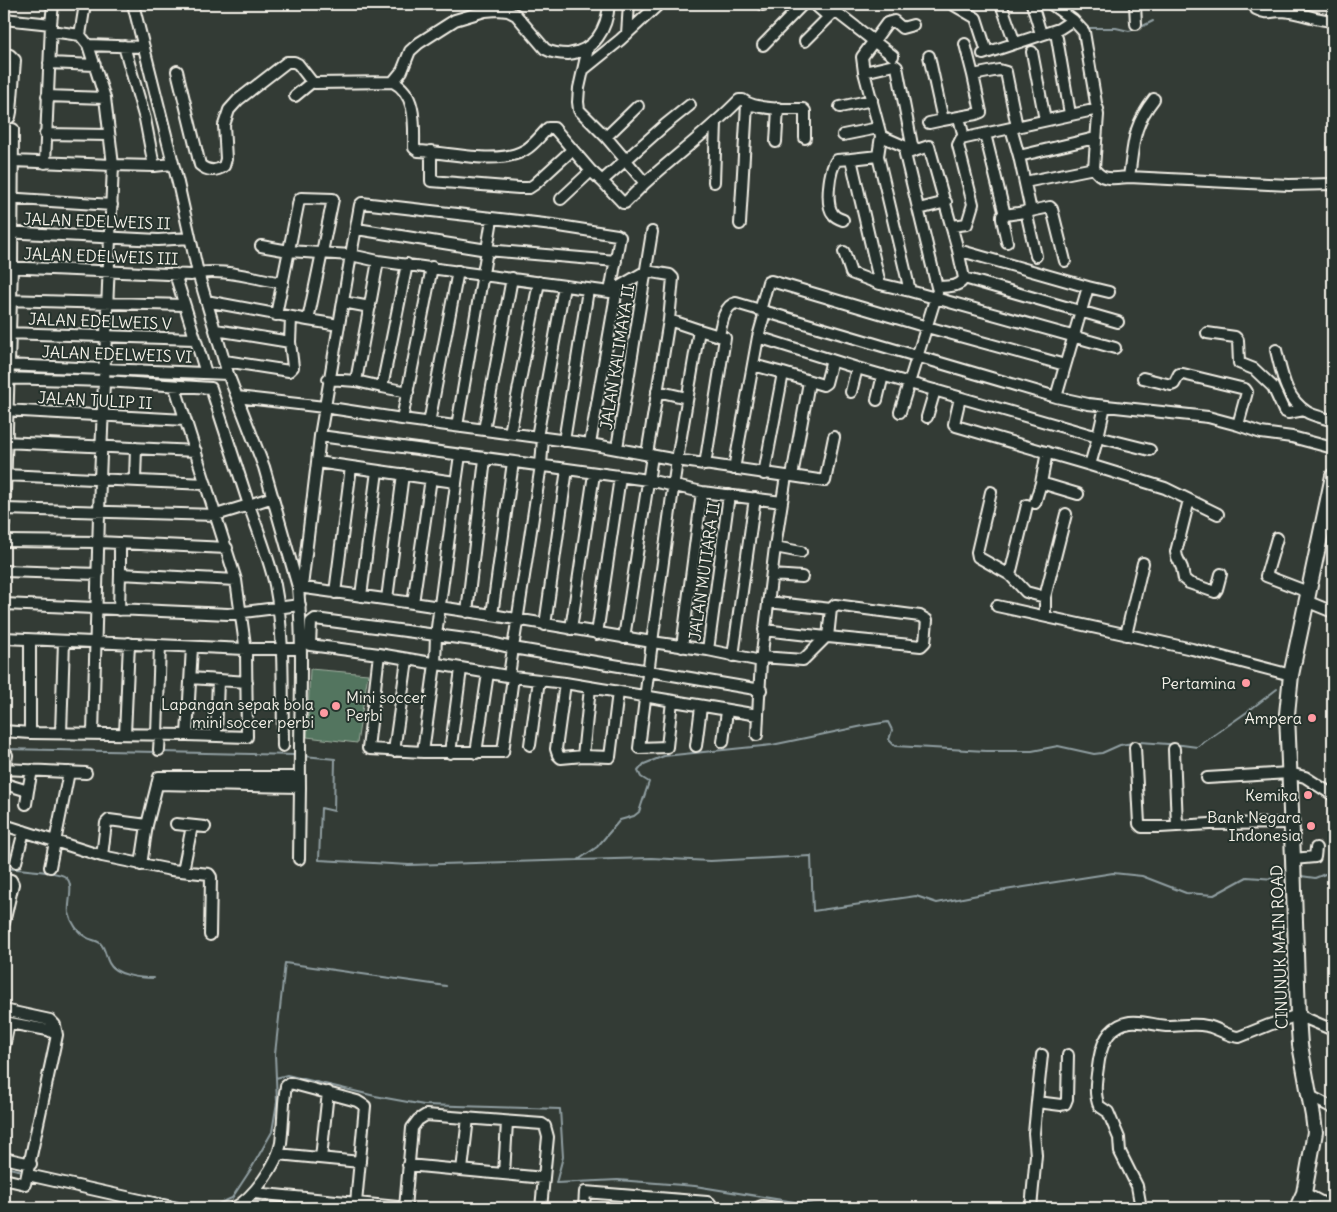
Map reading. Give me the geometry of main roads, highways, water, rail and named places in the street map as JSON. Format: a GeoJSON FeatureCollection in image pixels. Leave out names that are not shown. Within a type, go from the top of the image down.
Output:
{"type":"FeatureCollection","features":[{"type":"Feature","properties":{"kind":"highway","name":"CINUNUK MAIN ROAD"},"geometry":{"type":"LineString","coordinates":[[1297,1208],[1304,1193],[1315,1132],[1300,1046],[1287,714],[1291,675],[1333,476]]}},
{"type":"Feature","properties":{"kind":"waterway"},"geometry":{"type":"LineString","coordinates":[[1086,28],[1116,28],[1129,31],[1153,21]]}},
{"type":"Feature","properties":{"kind":"waterway"},"geometry":{"type":"LineString","coordinates":[[304,756],[335,759],[334,811],[321,808],[319,860],[409,865],[578,860],[597,847],[620,820],[634,816],[639,812],[649,782],[641,777],[638,771],[644,764],[664,756],[772,745],[888,722],[892,730],[889,740],[895,746],[986,751],[1032,751],[1058,746],[1094,754],[1102,753],[1120,745],[1140,742],[1197,747],[1277,689]]}},
{"type":"Feature","properties":{"kind":"waterway"},"geometry":{"type":"LineString","coordinates":[[4,749],[157,752]]}},
{"type":"Feature","properties":{"kind":"waterway"},"geometry":{"type":"LineString","coordinates":[[161,752],[296,755]]}},
{"type":"Feature","properties":{"kind":"waterway"},"geometry":{"type":"LineString","coordinates":[[578,860],[651,858],[710,861],[811,856],[813,911],[916,896],[937,903],[1113,873],[1142,876],[1186,893],[1214,895],[1247,877],[1286,878]]}},
{"type":"Feature","properties":{"kind":"waterway"},"geometry":{"type":"LineString","coordinates":[[4,868],[64,876],[70,883],[69,913],[78,930],[88,938],[100,943],[109,963],[117,971],[129,975],[154,978]]}},
{"type":"Feature","properties":{"kind":"waterway"},"geometry":{"type":"LineString","coordinates":[[1301,876],[1315,878],[1333,873]]}},
{"type":"Feature","properties":{"kind":"waterway"},"geometry":{"type":"LineString","coordinates":[[133,1193],[209,1208],[232,1198],[272,1132],[277,1102],[275,1054],[285,963],[446,986]]}},
{"type":"Feature","properties":{"kind":"waterway"},"geometry":{"type":"LineString","coordinates":[[276,1078],[287,1075],[375,1096],[424,1105],[560,1109],[563,1157],[556,1183],[618,1180],[695,1186],[831,1208]]}},
{"type":"Feature","properties":{"kind":"waterway"},"geometry":{"type":"LineString","coordinates":[[4,1167],[23,1171]]}},
{"type":"Feature","properties":{"kind":"place","name":"Pertamina"},"geometry":{"type":"Point","coordinates":[1246,683]}},
{"type":"Feature","properties":{"kind":"place","name":"Mini soccer Perbi"},"geometry":{"type":"Point","coordinates":[336,706]}},
{"type":"Feature","properties":{"kind":"place","name":"Lapangan sepak bola mini soccer perbi"},"geometry":{"type":"Point","coordinates":[324,713]}},
{"type":"Feature","properties":{"kind":"place","name":"Ampera"},"geometry":{"type":"Point","coordinates":[1312,718]}},
{"type":"Feature","properties":{"kind":"place","name":"Kemika"},"geometry":{"type":"Point","coordinates":[1308,795]}},
{"type":"Feature","properties":{"kind":"place","name":"Bank Negara Indonesia"},"geometry":{"type":"Point","coordinates":[1311,826]}}]}
